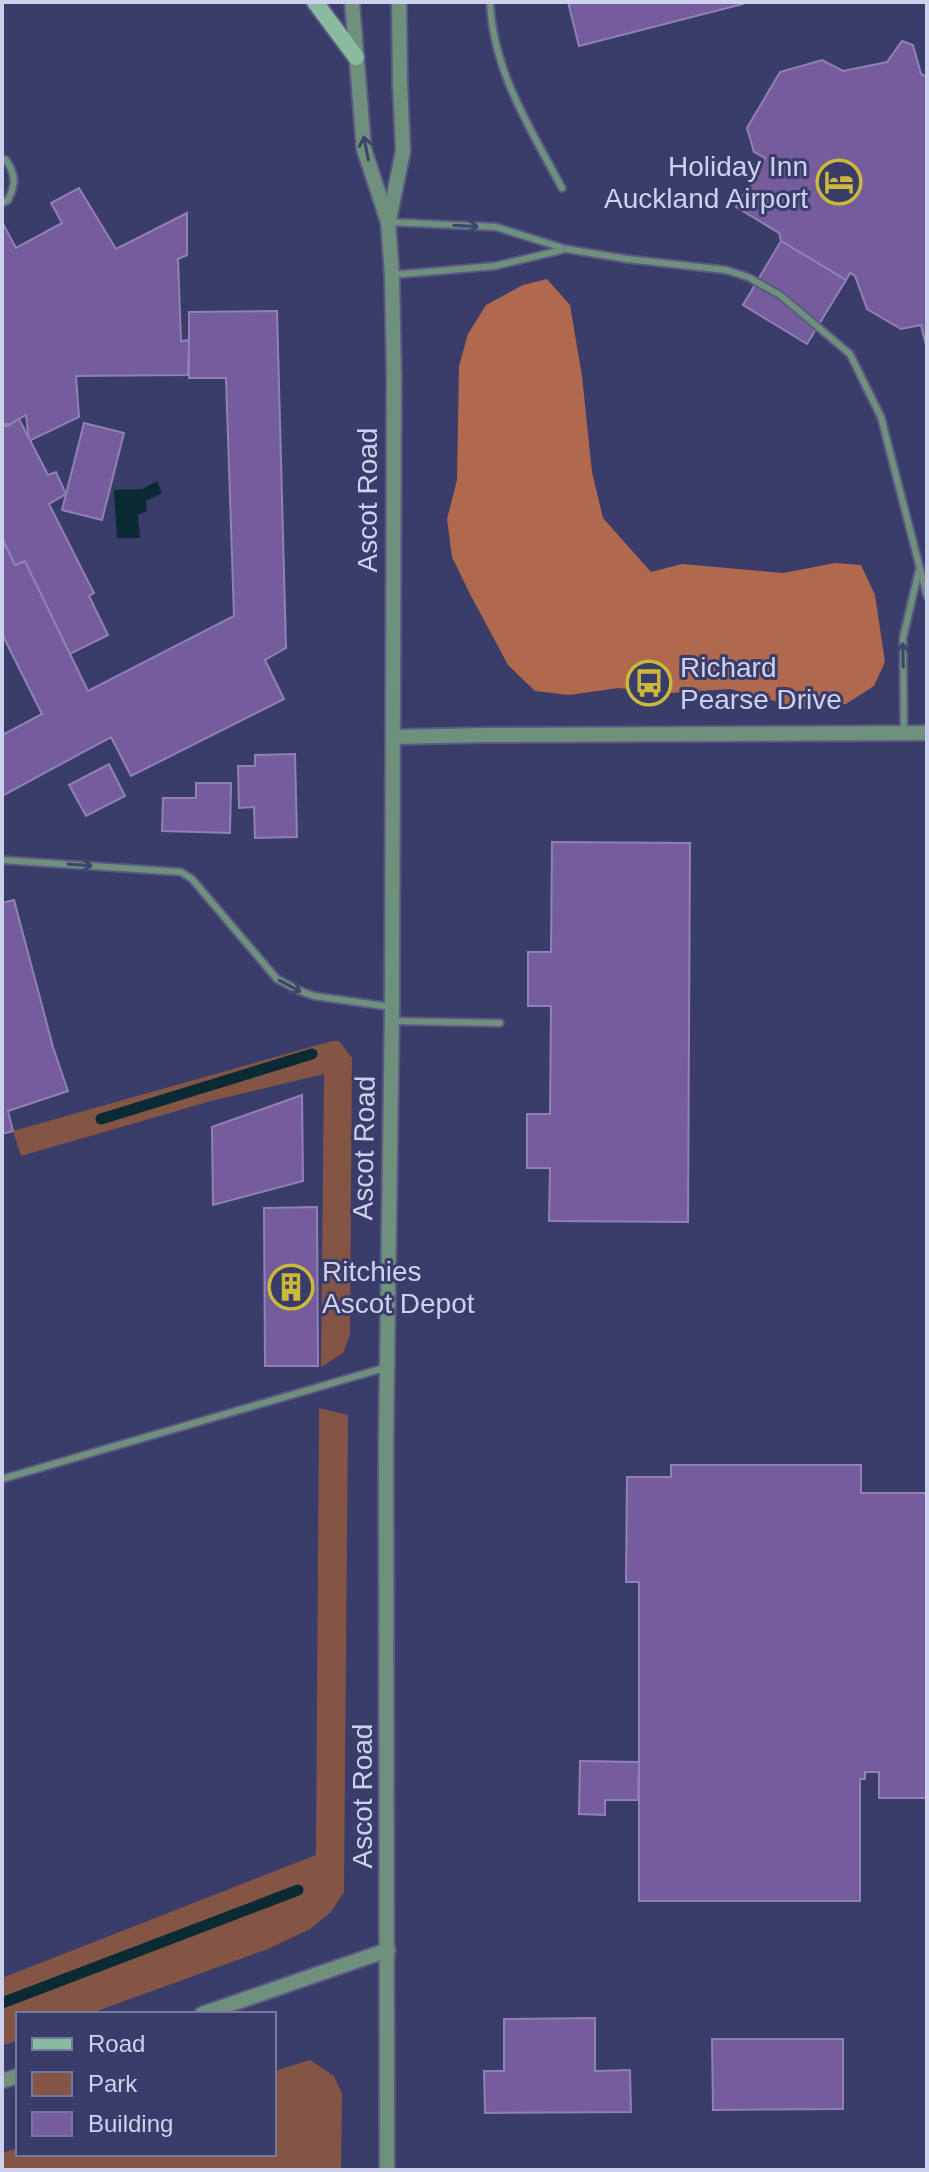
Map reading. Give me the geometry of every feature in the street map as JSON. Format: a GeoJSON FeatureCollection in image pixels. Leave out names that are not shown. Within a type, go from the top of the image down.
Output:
{"type":"FeatureCollection","features":[{"type":"Feature","properties":{"kind":"main road"},"geometry":{"type":"LineString","coordinates":[[315,2],[356,57]]}},
{"type":"Feature","properties":{"kind":"street","name":"Ascot Road"},"geometry":{"type":"LineString","coordinates":[[352,2],[364,149],[388,222],[394,378],[392,1014],[386,1458],[387,2170]]}},
{"type":"Feature","properties":{"kind":"street","name":"Ascot Road"},"geometry":{"type":"LineString","coordinates":[[388,222],[403,151],[399,2]]}},
{"type":"Feature","properties":{"kind":"street"},"geometry":{"type":"LineString","coordinates":[[394,737],[927,733]]}},
{"type":"Feature","properties":{"kind":"street"},"geometry":{"type":"LineString","coordinates":[[208,2012],[388,1950]]}},
{"type":"Feature","properties":{"kind":"lane"},"geometry":{"type":"LineString","coordinates":[[490,2],[494,41],[504,75],[562,188]]}},
{"type":"Feature","properties":{"kind":"lane"},"geometry":{"type":"LineString","coordinates":[[2,159],[15,173],[8,200],[2,203]]}},
{"type":"Feature","properties":{"kind":"lane"},"geometry":{"type":"LineString","coordinates":[[388,222],[496,227],[566,249],[726,270],[748,277],[780,295],[850,354],[881,417],[923,567],[927,596]]}},
{"type":"Feature","properties":{"kind":"lane"},"geometry":{"type":"LineString","coordinates":[[392,275],[495,266],[566,249]]}},
{"type":"Feature","properties":{"kind":"lane"},"geometry":{"type":"LineString","coordinates":[[904,733],[903,638],[923,567]]}},
{"type":"Feature","properties":{"kind":"lane"},"geometry":{"type":"LineString","coordinates":[[2,860],[181,872],[192,879],[277,979],[298,990],[392,1014],[500,1023]]}},
{"type":"Feature","properties":{"kind":"lane"},"geometry":{"type":"LineString","coordinates":[[2,1479],[388,1367]]}},
{"type":"Feature","properties":{"kind":"green space"},"geometry":{"type":"Polygon","coordinates":[[[339,1041],[352,1058],[350,1335],[343,1353],[321,1367],[324,1074],[211,1101],[21,1156],[13,1131],[339,1041]]]}},
{"type":"Feature","properties":{"kind":"green space"},"geometry":{"type":"Polygon","coordinates":[[[319,1408],[348,1415],[344,1892],[331,1912],[310,1929],[268,1949],[95,2012],[16,2012],[16,2041],[2,2046],[2,1978],[316,1855],[319,1408]]]}},
{"type":"Feature","properties":{"kind":"green space"},"geometry":{"type":"Polygon","coordinates":[[[310,2060],[334,2076],[342,2094],[341,2170],[2,2170],[2,2153],[16,2149],[16,2156],[276,2156],[276,2070],[310,2060]]]}},
{"type":"Feature","properties":{"kind":"shaded area"},"geometry":{"type":"Polygon","coordinates":[[[547,279],[570,305],[582,376],[592,472],[603,518],[651,572],[682,564],[783,573],[835,563],[861,565],[875,595],[885,662],[874,686],[846,704],[801,708],[730,689],[671,693],[618,688],[569,695],[535,691],[508,665],[452,557],[447,519],[457,480],[459,366],[468,334],[486,305],[523,285],[547,279]]]}},
{"type":"Feature","properties":{"kind":"water"},"geometry":{"type":"Polygon","coordinates":[[[157,481],[162,493],[146,501],[147,511],[138,515],[140,538],[117,538],[114,490],[142,489],[157,481]]]}},
{"type":"Feature","properties":{"kind":"building"},"geometry":{"type":"Polygon","coordinates":[[[568,2],[743,2],[743,4],[579,46],[568,2]]]}},
{"type":"Feature","properties":{"kind":"building","name":"Holiday Inn Auckland Airport"},"geometry":{"type":"Polygon","coordinates":[[[902,41],[913,45],[921,74],[927,77],[927,350],[921,325],[901,329],[867,309],[855,276],[850,273],[846,280],[781,241],[779,233],[736,207],[765,158],[754,152],[747,128],[780,72],[822,60],[843,71],[887,62],[902,41]]]}},
{"type":"Feature","properties":{"kind":"building"},"geometry":{"type":"Polygon","coordinates":[[[79,188],[116,249],[187,213],[187,255],[178,259],[181,341],[189,340],[188,375],[76,376],[79,417],[29,441],[26,415],[10,424],[2,424],[2,222],[16,248],[62,223],[51,203],[79,188]]]}},
{"type":"Feature","properties":{"kind":"building"},"geometry":{"type":"Polygon","coordinates":[[[781,241],[846,280],[807,344],[743,305],[781,241]]]}},
{"type":"Feature","properties":{"kind":"building"},"geometry":{"type":"Polygon","coordinates":[[[277,311],[286,648],[265,660],[284,699],[131,776],[111,737],[2,796],[2,735],[42,714],[2,634],[2,547],[6,546],[15,565],[25,561],[88,691],[234,616],[226,378],[189,378],[189,312],[277,311]]]}},
{"type":"Feature","properties":{"kind":"building"},"geometry":{"type":"Polygon","coordinates":[[[19,419],[48,475],[56,472],[66,494],[49,504],[94,593],[89,596],[108,635],[70,654],[25,561],[15,565],[2,538],[2,426],[19,419]]]}},
{"type":"Feature","properties":{"kind":"building"},"geometry":{"type":"Polygon","coordinates":[[[84,423],[124,433],[102,520],[62,510],[84,423]]]}},
{"type":"Feature","properties":{"kind":"building"},"geometry":{"type":"Polygon","coordinates":[[[295,754],[297,837],[255,838],[254,807],[239,808],[238,766],[255,766],[255,755],[295,754]]]}},
{"type":"Feature","properties":{"kind":"building"},"geometry":{"type":"Polygon","coordinates":[[[109,764],[125,796],[86,816],[69,785],[109,764]]]}},
{"type":"Feature","properties":{"kind":"building"},"geometry":{"type":"Polygon","coordinates":[[[196,783],[231,783],[230,833],[162,831],[163,798],[196,798],[196,783]]]}},
{"type":"Feature","properties":{"kind":"building"},"geometry":{"type":"Polygon","coordinates":[[[552,842],[690,843],[688,1222],[549,1221],[550,1168],[527,1168],[527,1114],[550,1114],[551,1006],[528,1006],[528,952],[551,952],[552,842]]]}},
{"type":"Feature","properties":{"kind":"building"},"geometry":{"type":"Polygon","coordinates":[[[14,900],[53,1047],[68,1091],[8,1111],[13,1131],[2,1134],[2,903],[14,900]]]}},
{"type":"Feature","properties":{"kind":"building"},"geometry":{"type":"Polygon","coordinates":[[[302,1095],[303,1181],[213,1205],[212,1127],[302,1095]]]}},
{"type":"Feature","properties":{"kind":"building","name":"Ritchies Ascot Depot"},"geometry":{"type":"Polygon","coordinates":[[[317,1207],[318,1366],[265,1366],[264,1208],[317,1207]]]}},
{"type":"Feature","properties":{"kind":"building"},"geometry":{"type":"Polygon","coordinates":[[[671,1465],[861,1465],[861,1493],[927,1493],[927,1798],[879,1798],[879,1772],[865,1772],[865,1779],[860,1779],[860,1901],[639,1901],[639,1582],[626,1582],[627,1477],[671,1477],[671,1465]]]}},
{"type":"Feature","properties":{"kind":"building"},"geometry":{"type":"Polygon","coordinates":[[[580,1761],[639,1762],[638,1800],[605,1800],[605,1815],[579,1814],[580,1761]]]}},
{"type":"Feature","properties":{"kind":"building"},"geometry":{"type":"Polygon","coordinates":[[[595,2018],[595,2071],[630,2070],[631,2112],[485,2113],[484,2071],[504,2071],[504,2019],[595,2018]]]}},
{"type":"Feature","properties":{"kind":"building"},"geometry":{"type":"Polygon","coordinates":[[[712,2039],[843,2039],[843,2109],[713,2110],[712,2039]]]}},
{"type":"Feature","properties":{"kind":"waterway"},"geometry":{"type":"LineString","coordinates":[[101,1119],[312,1054]]}},
{"type":"Feature","properties":{"kind":"waterway"},"geometry":{"type":"LineString","coordinates":[[2,2003],[298,1890]]}},
{"type":"Feature","properties":{"kind":"place","name":"Holiday Inn Auckland Airport"},"geometry":{"type":"Point","coordinates":[839,182]}},
{"type":"Feature","properties":{"kind":"place","name":"Richard Pearse Drive"},"geometry":{"type":"Point","coordinates":[649,683]}},
{"type":"Feature","properties":{"kind":"place","name":"Ritchies Ascot Depot"},"geometry":{"type":"Point","coordinates":[291,1287]}}]}
